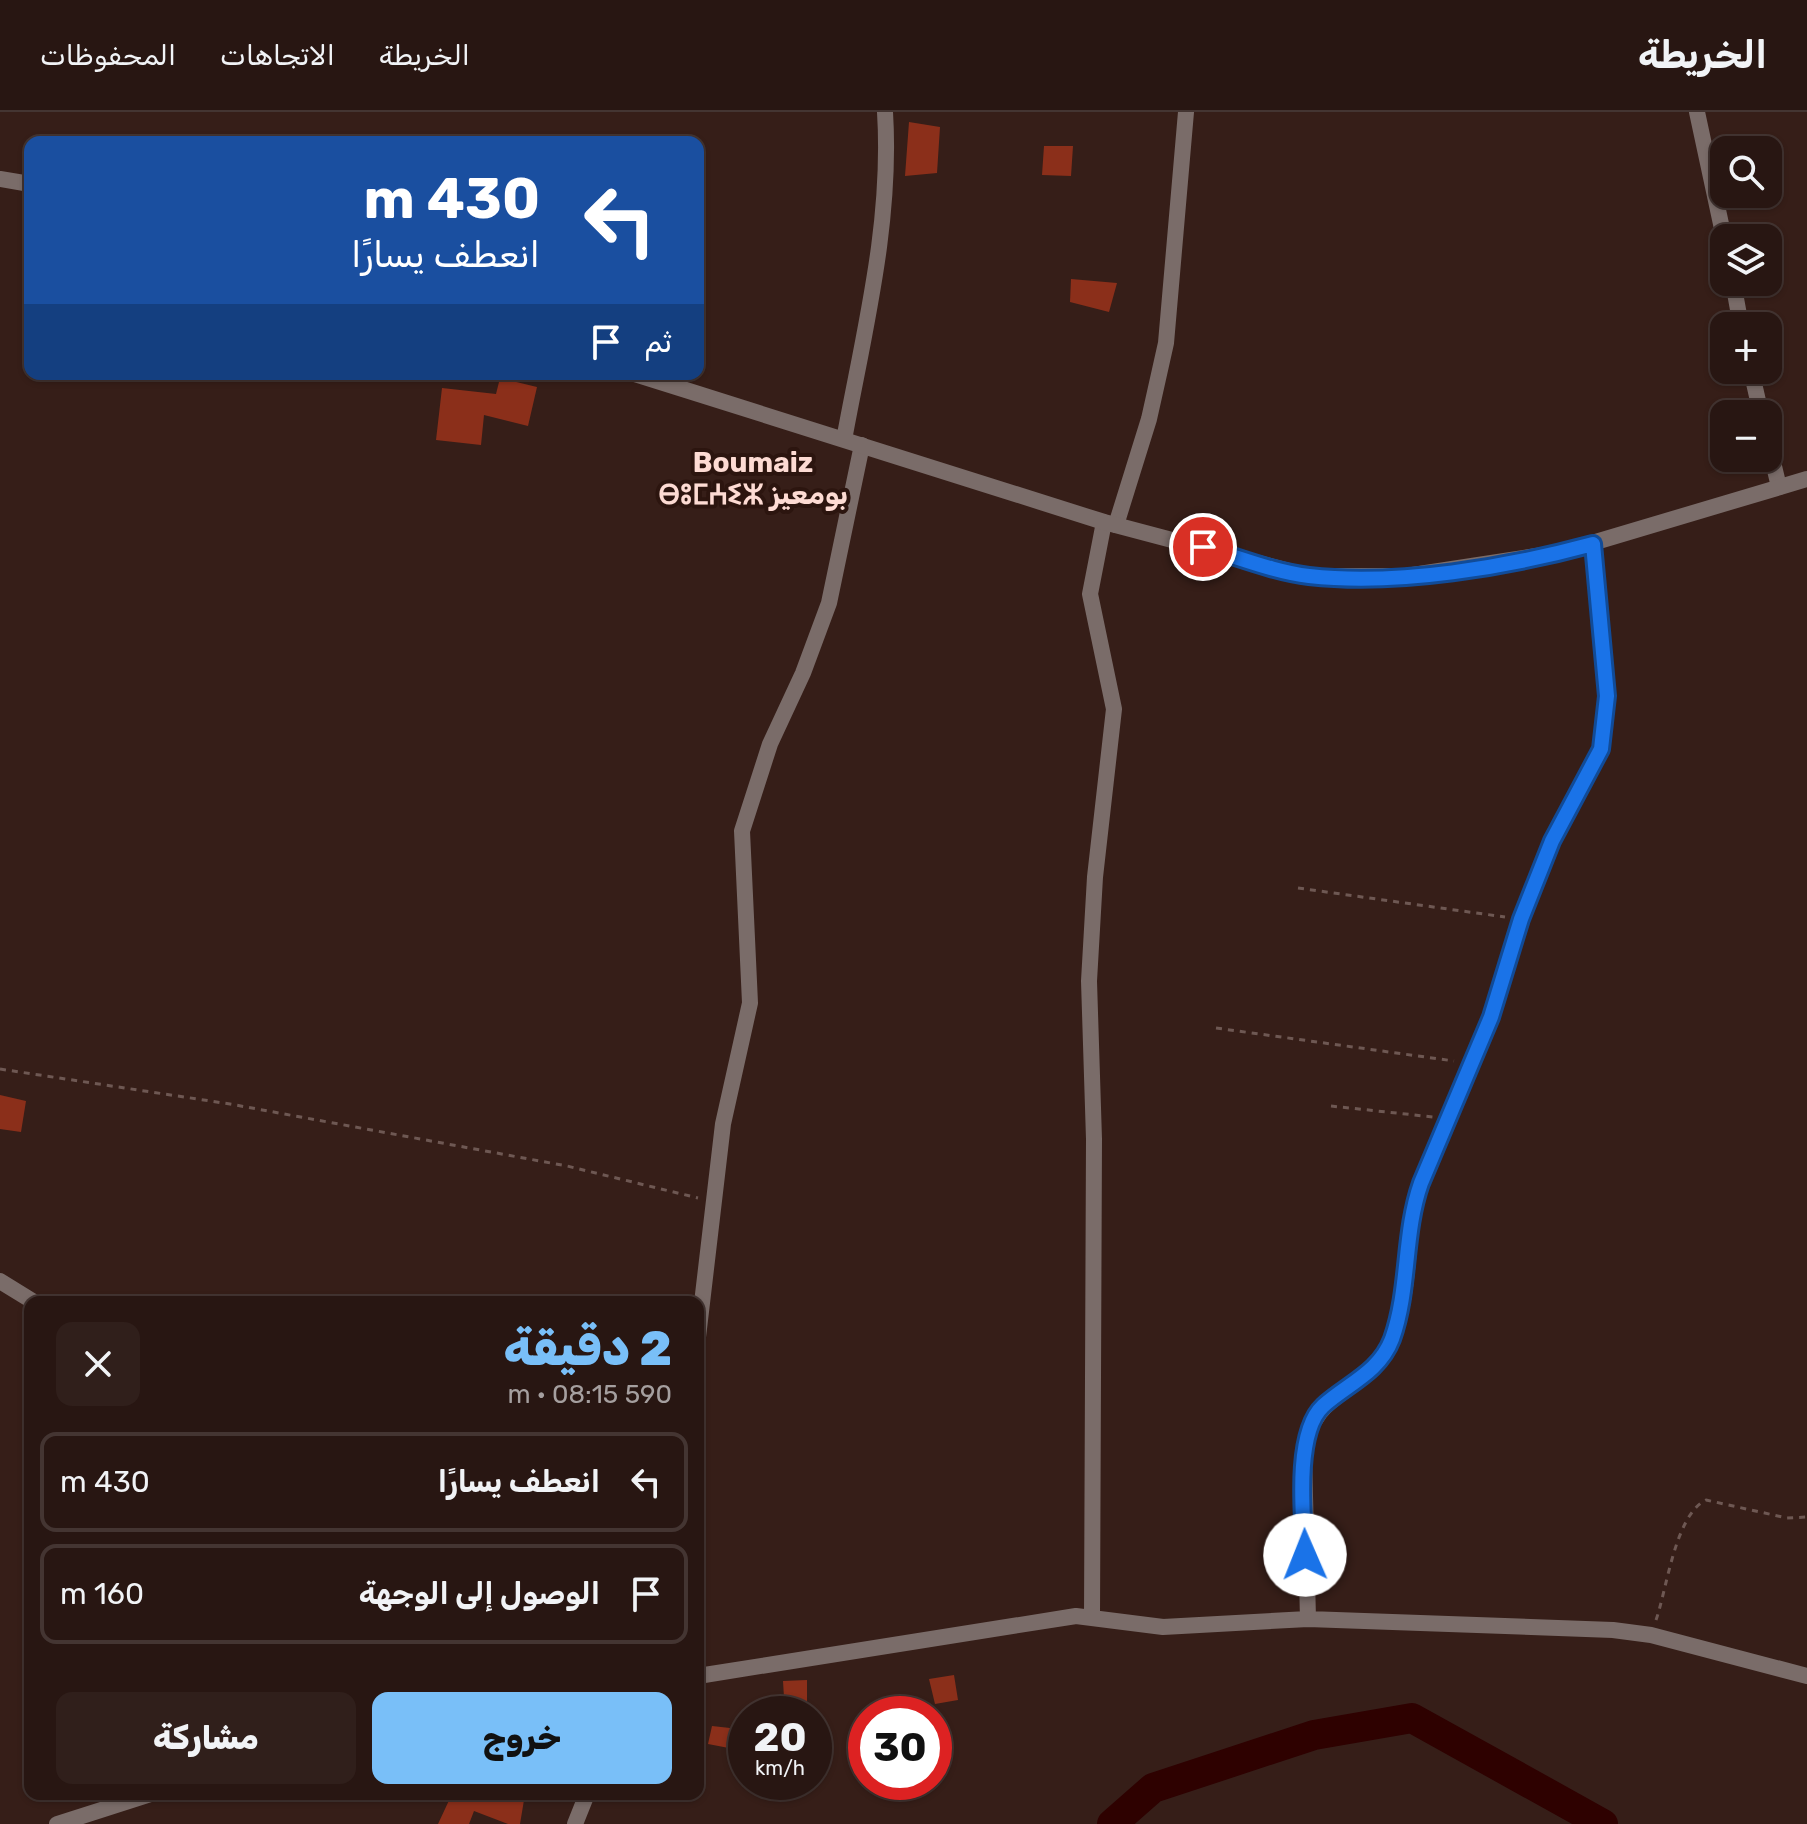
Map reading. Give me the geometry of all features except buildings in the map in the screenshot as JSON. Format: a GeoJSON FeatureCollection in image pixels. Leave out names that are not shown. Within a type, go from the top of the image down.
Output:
{"type":"FeatureCollection","features":[{"type":"Feature","properties":{"kind":"street"},"geometry":{"type":"LineString","coordinates":[[844,440],[880,252],[887,193],[885,112]]}},
{"type":"Feature","properties":{"kind":"street"},"geometry":{"type":"LineString","coordinates":[[1092,1617],[1094,1139],[1089,981],[1095,877],[1114,709],[1090,594],[1110,524],[1149,419],[1166,343],[1186,112]]}},
{"type":"Feature","properties":{"kind":"street"},"geometry":{"type":"LineString","coordinates":[[1697,112],[1721,224]]}},
{"type":"Feature","properties":{"kind":"street"},"geometry":{"type":"LineString","coordinates":[[0,179],[24,183]]}},
{"type":"Feature","properties":{"kind":"street"},"geometry":{"type":"LineString","coordinates":[[654,380],[1110,524],[1308,576],[1406,576],[1562,552],[1807,479]]}},
{"type":"Feature","properties":{"kind":"street"},"geometry":{"type":"LineString","coordinates":[[703,1296],[723,1124],[750,1003],[742,831],[770,744],[803,673],[829,603],[862,445]]}},
{"type":"Feature","properties":{"kind":"street"},"geometry":{"type":"LineString","coordinates":[[1775,472],[1779,487]]}},
{"type":"Feature","properties":{"kind":"street"},"geometry":{"type":"LineString","coordinates":[[1308,1619],[1304,1455],[1309,1429],[1318,1411],[1356,1384],[1382,1357],[1390,1342],[1402,1303],[1412,1208],[1503,985],[1521,919],[1552,841],[1601,749],[1606,723],[1593,544]]}},
{"type":"Feature","properties":{"kind":"street"},"geometry":{"type":"LineString","coordinates":[[0,1281],[24,1296]]}},
{"type":"Feature","properties":{"kind":"street"},"geometry":{"type":"LineString","coordinates":[[704,1675],[985,1628],[1063,1617],[1092,1617],[1163,1627],[1308,1619],[1576,1628],[1651,1635],[1807,1676]]}},
{"type":"Feature","properties":{"kind":"street"},"geometry":{"type":"LineString","coordinates":[[57,1824],[132,1800]]}},
{"type":"Feature","properties":{"kind":"street"},"geometry":{"type":"LineString","coordinates":[[575,1824],[585,1800]]}},
{"type":"Feature","properties":{"kind":"path"},"geometry":{"type":"LineString","coordinates":[[1298,888],[1521,919]]}},
{"type":"Feature","properties":{"kind":"path"},"geometry":{"type":"LineString","coordinates":[[1216,1028],[1469,1063]]}},
{"type":"Feature","properties":{"kind":"path"},"geometry":{"type":"LineString","coordinates":[[0,1069],[230,1104],[567,1166],[714,1202]]}},
{"type":"Feature","properties":{"kind":"path"},"geometry":{"type":"LineString","coordinates":[[1331,1106],[1448,1118]]}},
{"type":"Feature","properties":{"kind":"path"},"geometry":{"type":"LineString","coordinates":[[1651,1635],[1679,1539],[1699,1504],[1706,1500],[1787,1518],[1807,1517]]}},
{"type":"Feature","properties":{"kind":"waterway"},"geometry":{"type":"LineString","coordinates":[[1112,1824],[1153,1788],[1314,1735],[1412,1718],[1603,1824]]}},
{"type":"Feature","properties":{"kind":"district","name":"Boumaiz ⴱⵓⵎⵄⵉⵣ بومعيز"},"geometry":{"type":"Point","coordinates":[753,478]}},
{"type":"Feature","properties":{"kind":"route"},"geometry":{"type":"LineString","coordinates":[[1203,547],[1308,576],[1358,578],[1406,576],[1474,567],[1593,544],[1607,696],[1601,749],[1552,841],[1521,919],[1491,1017],[1469,1063],[1412,1208],[1402,1303],[1390,1342],[1382,1357],[1356,1384],[1318,1411],[1309,1429],[1304,1455],[1305,1555]]}}]}
